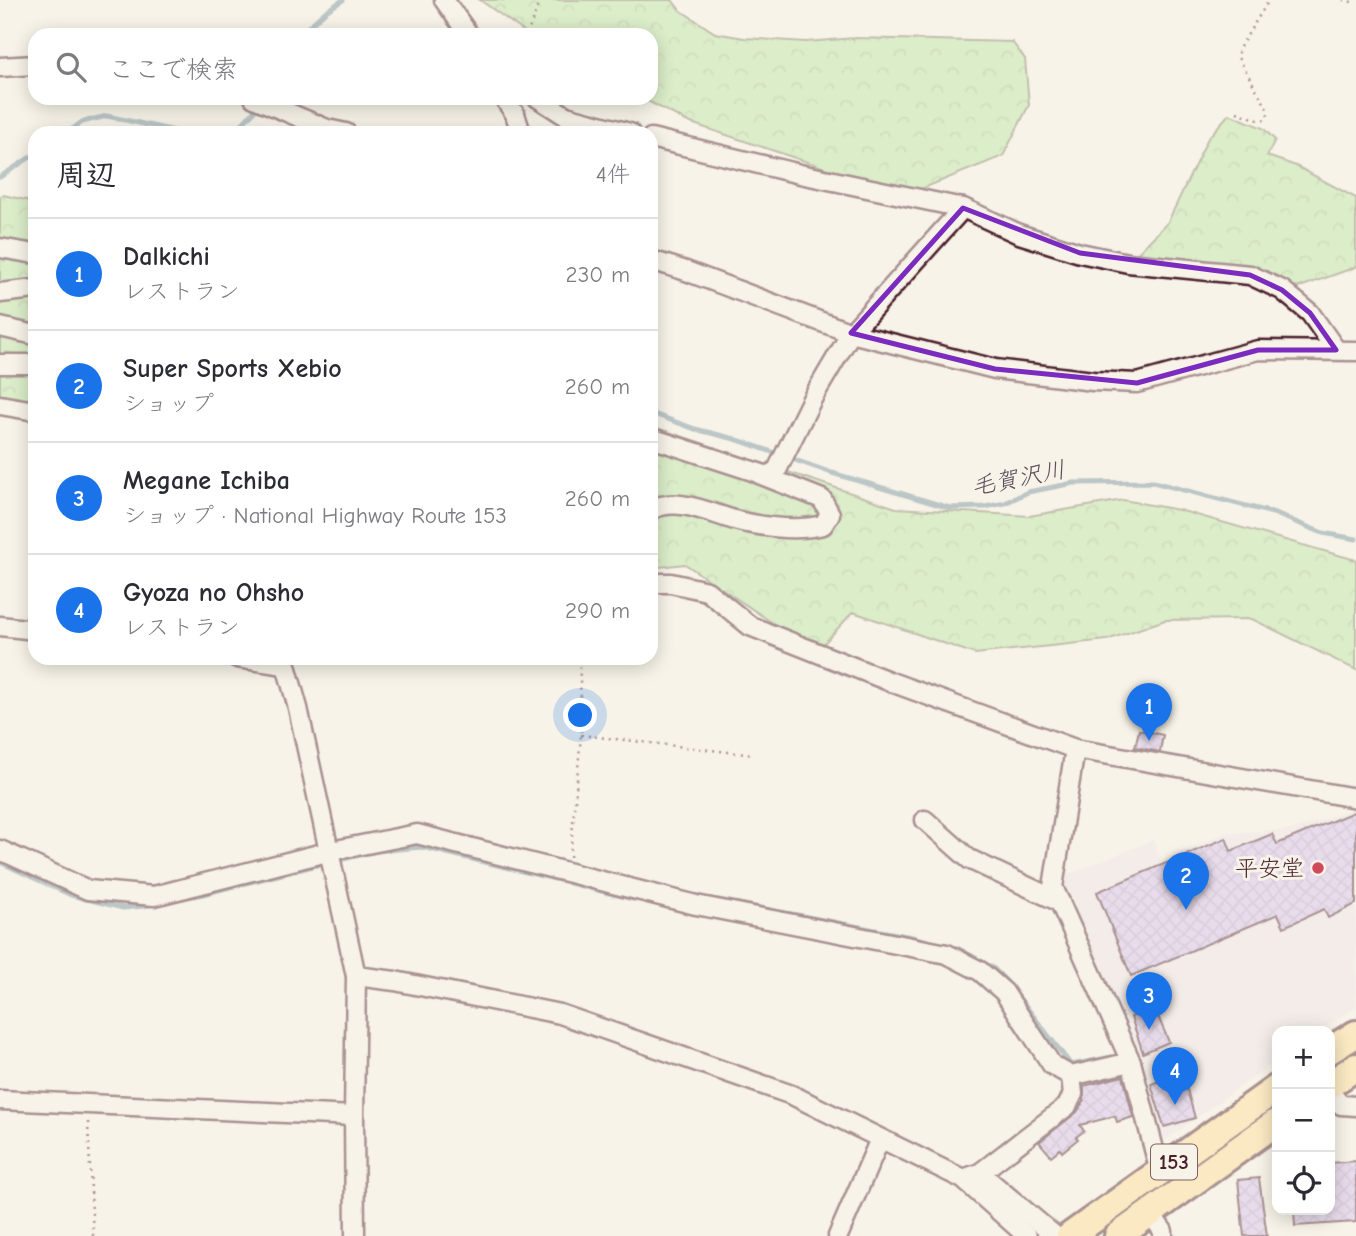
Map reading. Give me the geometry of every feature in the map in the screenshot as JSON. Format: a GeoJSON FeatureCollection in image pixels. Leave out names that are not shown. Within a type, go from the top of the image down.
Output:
{"type":"FeatureCollection","features":[{"type":"Feature","properties":{"kind":"highway"},"geometry":{"type":"LineString","coordinates":[[1335,1047],[1356,1034]]}},
{"type":"Feature","properties":{"kind":"highway"},"geometry":{"type":"LineString","coordinates":[[1335,1081],[1356,1067]]}},
{"type":"Feature","properties":{"kind":"highway","name":"153"},"geometry":{"type":"LineString","coordinates":[[1070,1236],[1276,1089]]}},
{"type":"Feature","properties":{"kind":"highway","name":"153"},"geometry":{"type":"LineString","coordinates":[[1118,1236],[1272,1126]]}},
{"type":"Feature","properties":{"kind":"street"},"geometry":{"type":"LineString","coordinates":[[444,0],[464,28]]}},
{"type":"Feature","properties":{"kind":"street"},"geometry":{"type":"LineString","coordinates":[[0,67],[28,65]]}},
{"type":"Feature","properties":{"kind":"street"},"geometry":{"type":"LineString","coordinates":[[270,105],[321,126]]}},
{"type":"Feature","properties":{"kind":"street"},"geometry":{"type":"LineString","coordinates":[[509,105],[519,126]]}},
{"type":"Feature","properties":{"kind":"street"},"geometry":{"type":"LineString","coordinates":[[549,105],[566,116],[604,126]]}},
{"type":"Feature","properties":{"kind":"street"},"geometry":{"type":"LineString","coordinates":[[658,140],[800,174],[963,208],[1019,234],[1080,253],[1128,262],[1250,275],[1282,290],[1310,313],[1336,350]]}},
{"type":"Feature","properties":{"kind":"street"},"geometry":{"type":"LineString","coordinates":[[658,440],[768,476],[779,467],[851,332],[963,208]]}},
{"type":"Feature","properties":{"kind":"street"},"geometry":{"type":"LineString","coordinates":[[0,248],[28,253]]}},
{"type":"Feature","properties":{"kind":"street"},"geometry":{"type":"LineString","coordinates":[[658,262],[851,332],[995,369],[1093,381],[1137,383],[1258,350],[1356,351]]}},
{"type":"Feature","properties":{"kind":"street"},"geometry":{"type":"LineString","coordinates":[[0,293],[28,290]]}},
{"type":"Feature","properties":{"kind":"street"},"geometry":{"type":"LineString","coordinates":[[0,327],[28,333]]}},
{"type":"Feature","properties":{"kind":"street"},"geometry":{"type":"LineString","coordinates":[[0,364],[28,365]]}},
{"type":"Feature","properties":{"kind":"street"},"geometry":{"type":"LineString","coordinates":[[0,405],[28,410]]}},
{"type":"Feature","properties":{"kind":"street"},"geometry":{"type":"LineString","coordinates":[[658,507],[684,505],[746,523],[802,530],[823,525],[830,514],[822,499],[740,467]]}},
{"type":"Feature","properties":{"kind":"street"},"geometry":{"type":"LineString","coordinates":[[658,583],[671,583],[707,592],[750,626],[891,682],[1075,749],[1356,799]]}},
{"type":"Feature","properties":{"kind":"street"},"geometry":{"type":"LineString","coordinates":[[0,626],[28,630]]}},
{"type":"Feature","properties":{"kind":"street"},"geometry":{"type":"LineString","coordinates":[[286,665],[331,851],[356,976],[355,1236]]}},
{"type":"Feature","properties":{"kind":"street"},"geometry":{"type":"LineString","coordinates":[[1075,749],[1053,887],[1131,1062],[1160,1172]]}},
{"type":"Feature","properties":{"kind":"street"},"geometry":{"type":"LineString","coordinates":[[925,820],[970,859],[1060,902]]}},
{"type":"Feature","properties":{"kind":"street"},"geometry":{"type":"LineString","coordinates":[[0,850],[88,890],[153,896],[331,851],[417,834],[696,905],[947,954],[980,971],[1004,992],[1052,1065],[1071,1076],[1131,1062]]}},
{"type":"Feature","properties":{"kind":"street"},"geometry":{"type":"LineString","coordinates":[[356,976],[395,981],[560,1014],[792,1095],[963,1179],[1027,1236]]}},
{"type":"Feature","properties":{"kind":"street"},"geometry":{"type":"LineString","coordinates":[[963,1179],[981,1173],[1067,1106],[1073,1094],[1071,1076]]}},
{"type":"Feature","properties":{"kind":"street"},"geometry":{"type":"LineString","coordinates":[[1335,1098],[1341,1105],[1356,1106]]}},
{"type":"Feature","properties":{"kind":"street"},"geometry":{"type":"LineString","coordinates":[[0,1100],[354,1115]]}},
{"type":"Feature","properties":{"kind":"street"},"geometry":{"type":"LineString","coordinates":[[838,1236],[880,1139]]}},
{"type":"Feature","properties":{"kind":"street"},"geometry":{"type":"LineString","coordinates":[[981,1173],[1055,1236]]}},
{"type":"Feature","properties":{"kind":"street"},"geometry":{"type":"LineString","coordinates":[[1150,1213],[1163,1231],[1163,1236]]}},
{"type":"Feature","properties":{"kind":"path"},"geometry":{"type":"LineString","coordinates":[[530,28],[540,0]]}},
{"type":"Feature","properties":{"kind":"path"},"geometry":{"type":"LineString","coordinates":[[1237,112],[1261,121],[1267,118],[1266,106],[1237,56],[1269,0]]}},
{"type":"Feature","properties":{"kind":"path"},"geometry":{"type":"LineString","coordinates":[[1343,0],[1356,3]]}},
{"type":"Feature","properties":{"kind":"path"},"geometry":{"type":"LineString","coordinates":[[569,873],[581,735],[579,665]]}},
{"type":"Feature","properties":{"kind":"path"},"geometry":{"type":"LineString","coordinates":[[581,735],[754,755]]}},
{"type":"Feature","properties":{"kind":"path"},"geometry":{"type":"LineString","coordinates":[[87,1104],[93,1236]]}},
{"type":"Feature","properties":{"kind":"highlighted area"},"geometry":{"type":"Polygon","coordinates":[[[963,208],[1080,253],[1250,275],[1282,290],[1310,313],[1336,350],[1258,350],[1137,383],[995,369],[851,333],[963,208]]]}},
{"type":"Feature","properties":{"kind":"shaded area"},"geometry":{"type":"Polygon","coordinates":[[[1356,808],[1356,1007],[1327,1026],[1272,1026],[1272,1064],[1164,1141],[1158,1138],[1061,889],[1067,875],[1153,840],[1161,861],[1225,833],[1293,830],[1356,808]]]}},
{"type":"Feature","properties":{"kind":"green space"},"geometry":{"type":"Polygon","coordinates":[[[480,0],[672,0],[680,10],[715,33],[744,38],[806,42],[855,38],[1012,42],[1025,59],[1029,105],[1003,156],[921,189],[831,170],[688,122],[655,105],[658,105],[658,28],[519,28],[480,0]]]}},
{"type":"Feature","properties":{"kind":"green space"},"geometry":{"type":"Polygon","coordinates":[[[1229,114],[1263,128],[1275,140],[1267,156],[1296,166],[1356,198],[1356,267],[1300,287],[1128,263],[1168,222],[1208,138],[1229,114]]]}},
{"type":"Feature","properties":{"kind":"green space"},"geometry":{"type":"Polygon","coordinates":[[[3,195],[28,200],[28,402],[0,400],[0,197],[3,195]]]}},
{"type":"Feature","properties":{"kind":"green space"},"geometry":{"type":"Polygon","coordinates":[[[658,428],[896,508],[1029,516],[1123,500],[1179,510],[1356,560],[1356,670],[1252,619],[1165,620],[1107,640],[975,654],[853,612],[816,652],[685,564],[658,567],[658,428]]]}},
{"type":"Feature","properties":{"kind":"building"},"geometry":{"type":"Polygon","coordinates":[[[1139,730],[1163,735],[1160,752],[1135,747],[1139,730]]]}},
{"type":"Feature","properties":{"kind":"building"},"geometry":{"type":"Polygon","coordinates":[[[1356,811],[1356,904],[1328,918],[1324,909],[1284,927],[1278,914],[1131,976],[1097,892],[1226,838],[1231,851],[1272,834],[1277,844],[1356,811]]]}},
{"type":"Feature","properties":{"kind":"building"},"geometry":{"type":"Polygon","coordinates":[[[1154,1007],[1169,1042],[1143,1053],[1131,1017],[1154,1007]]]}},
{"type":"Feature","properties":{"kind":"building"},"geometry":{"type":"Polygon","coordinates":[[[1182,1072],[1195,1118],[1164,1127],[1151,1084],[1182,1072]]]}},
{"type":"Feature","properties":{"kind":"building"},"geometry":{"type":"Polygon","coordinates":[[[1123,1076],[1133,1117],[1117,1122],[1115,1116],[1080,1125],[1084,1131],[1076,1137],[1078,1139],[1062,1152],[1060,1149],[1051,1156],[1039,1142],[1077,1112],[1084,1101],[1084,1086],[1123,1076]]]}},
{"type":"Feature","properties":{"kind":"building"},"geometry":{"type":"Polygon","coordinates":[[[1356,1161],[1356,1222],[1295,1226],[1294,1215],[1335,1215],[1335,1163],[1356,1161]]]}},
{"type":"Feature","properties":{"kind":"building"},"geometry":{"type":"Polygon","coordinates":[[[1259,1178],[1267,1236],[1244,1236],[1238,1180],[1259,1178]]]}},
{"type":"Feature","properties":{"kind":"waterway"},"geometry":{"type":"LineString","coordinates":[[307,28],[343,0]]}},
{"type":"Feature","properties":{"kind":"waterway"},"geometry":{"type":"LineString","coordinates":[[240,126],[255,110]]}},
{"type":"Feature","properties":{"kind":"waterway","name":"毛賀沢川"},"geometry":{"type":"LineString","coordinates":[[77,126],[107,116],[152,126]]}},
{"type":"Feature","properties":{"kind":"waterway","name":"毛賀沢川"},"geometry":{"type":"LineString","coordinates":[[0,177],[28,159]]}},
{"type":"Feature","properties":{"kind":"waterway","name":"毛賀沢川"},"geometry":{"type":"LineString","coordinates":[[658,416],[832,473],[950,508],[985,507],[1005,503],[1028,492],[1074,483],[1153,482],[1273,513],[1323,533],[1356,539]]}},
{"type":"Feature","properties":{"kind":"waterway"},"geometry":{"type":"LineString","coordinates":[[339,860],[377,851],[422,847],[559,880]]}},
{"type":"Feature","properties":{"kind":"waterway"},"geometry":{"type":"LineString","coordinates":[[0,862],[71,895],[123,908],[203,894],[321,864]]}},
{"type":"Feature","properties":{"kind":"waterway"},"geometry":{"type":"LineString","coordinates":[[570,883],[633,899]]}},
{"type":"Feature","properties":{"kind":"waterway"},"geometry":{"type":"LineString","coordinates":[[718,900],[912,937],[959,949],[993,968],[1007,982],[1071,1065],[1112,1057]]}},
{"type":"Feature","properties":{"kind":"place","name":"Dalkichi"},"geometry":{"type":"Point","coordinates":[1149,741]}},
{"type":"Feature","properties":{"kind":"place","name":"平安堂"},"geometry":{"type":"Point","coordinates":[1318,868]}},
{"type":"Feature","properties":{"kind":"place","name":"Super Sports Xebio"},"geometry":{"type":"Point","coordinates":[1186,910]}},
{"type":"Feature","properties":{"kind":"place","name":"Megane Ichiba"},"geometry":{"type":"Point","coordinates":[1149,1030]}},
{"type":"Feature","properties":{"kind":"place","name":"Gyoza no Ohsho"},"geometry":{"type":"Point","coordinates":[1175,1105]}}]}
